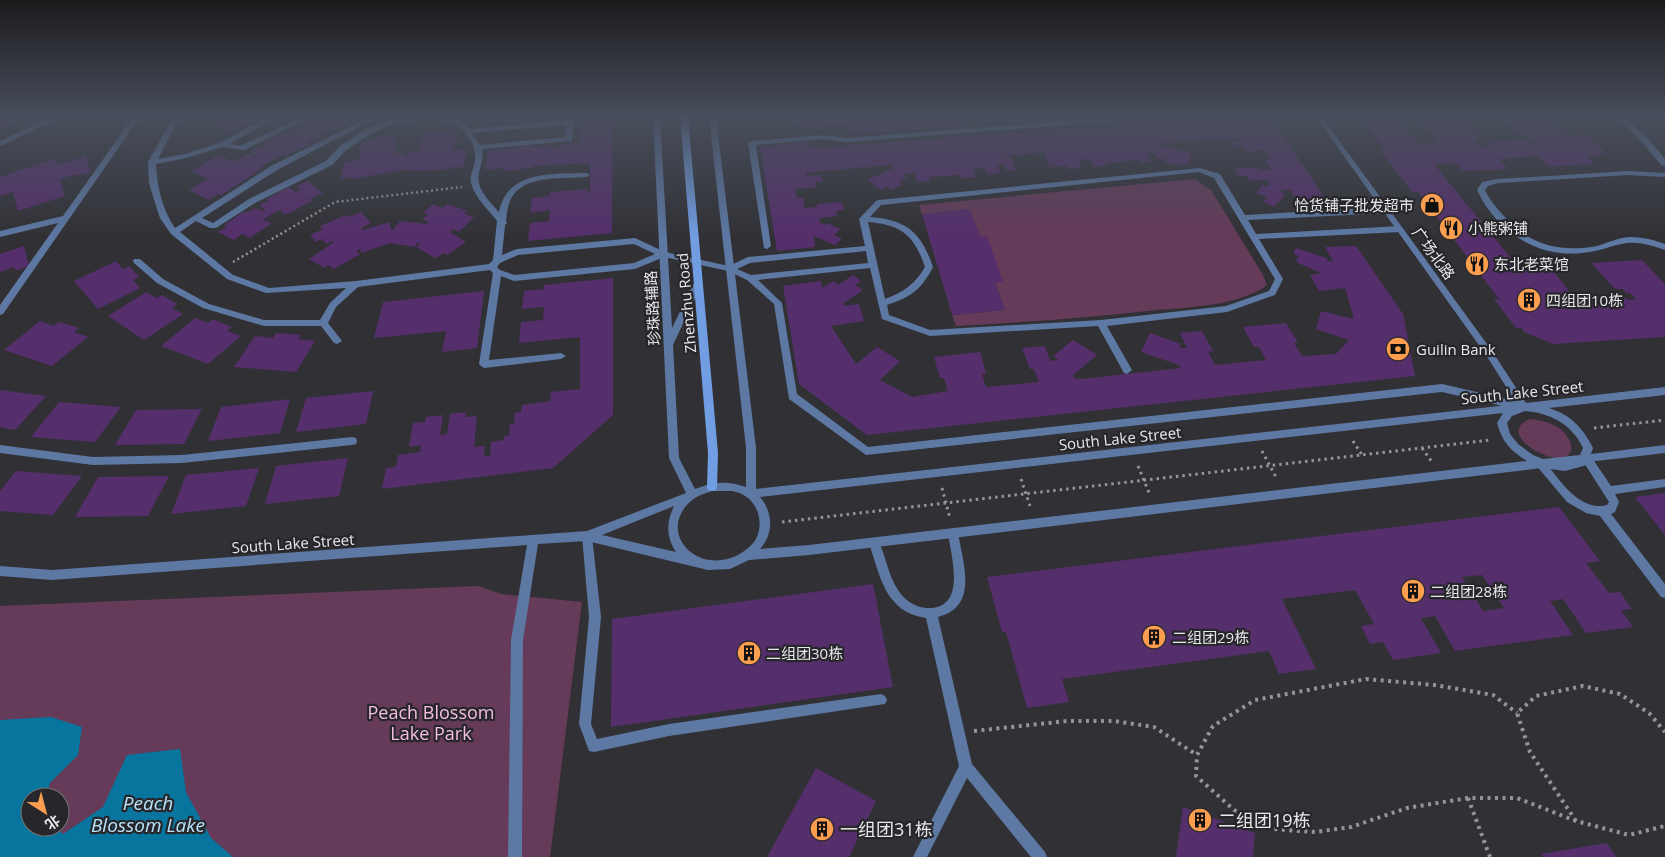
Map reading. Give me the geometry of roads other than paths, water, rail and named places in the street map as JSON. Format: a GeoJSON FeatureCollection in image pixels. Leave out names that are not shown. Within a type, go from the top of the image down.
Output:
{"type":"FeatureCollection","features":[{"type":"Feature","properties":{"kind":"street"},"geometry":{"type":"LineString","coordinates":[[0,312],[108,157]]}},
{"type":"Feature","properties":{"kind":"street"},"geometry":{"type":"LineString","coordinates":[[155,157],[152,162],[153,183],[158,203],[164,218],[174,232],[230,277],[269,291],[356,284],[496,267],[517,252],[635,240],[663,254],[730,269],[750,278],[778,303],[792,396],[866,451],[1442,388],[1535,408],[1559,416],[1578,431],[1588,448],[1586,458],[1614,502],[1612,509],[1603,512],[1593,512],[1581,507],[1568,496],[1540,464],[1518,451],[1506,438],[1501,426],[1503,418],[1507,412],[1524,407]]}},
{"type":"Feature","properties":{"kind":"street"},"geometry":{"type":"LineString","coordinates":[[152,162],[180,157]]}},
{"type":"Feature","properties":{"kind":"street"},"geometry":{"type":"LineString","coordinates":[[174,232],[274,168],[295,157]]}},
{"type":"Feature","properties":{"kind":"street"},"geometry":{"type":"LineString","coordinates":[[196,218],[213,226],[252,201],[328,163],[334,157]]}},
{"type":"Feature","properties":{"kind":"street"},"geometry":{"type":"LineString","coordinates":[[479,157],[480,161],[474,176],[475,186],[486,204],[502,223]]}},
{"type":"Feature","properties":{"kind":"street","name":"珍珠路辅路"},"geometry":{"type":"LineString","coordinates":[[658,157],[674,458],[692,494]]}},
{"type":"Feature","properties":{"kind":"street","name":"Zhenzhu Road"},"geometry":{"type":"LineString","coordinates":[[687,157],[712,453],[712,487]]}},
{"type":"Feature","properties":{"kind":"street"},"geometry":{"type":"LineString","coordinates":[[717,157],[751,448],[751,494],[762,507],[766,523],[761,540],[748,555]]}},
{"type":"Feature","properties":{"kind":"street"},"geometry":{"type":"LineString","coordinates":[[754,157],[767,246]]}},
{"type":"Feature","properties":{"kind":"street","name":"广场北路"},"geometry":{"type":"LineString","coordinates":[[1348,157],[1489,353],[1524,407]]}},
{"type":"Feature","properties":{"kind":"street"},"geometry":{"type":"LineString","coordinates":[[1200,170],[1216,176],[1280,279],[1272,293],[1227,309],[1101,323],[930,333],[885,317],[863,219],[879,203],[1200,170]]}},
{"type":"Feature","properties":{"kind":"street"},"geometry":{"type":"LineString","coordinates":[[1665,175],[1628,173],[1498,181],[1486,184],[1481,190],[1484,198],[1514,232],[1530,243],[1544,248],[1560,251],[1595,249],[1631,240],[1647,241],[1665,247]]}},
{"type":"Feature","properties":{"kind":"street"},"geometry":{"type":"LineString","coordinates":[[561,356],[484,364],[505,203],[510,192],[532,180],[586,175]]}},
{"type":"Feature","properties":{"kind":"street"},"geometry":{"type":"LineString","coordinates":[[1242,218],[1386,210]]}},
{"type":"Feature","properties":{"kind":"street"},"geometry":{"type":"LineString","coordinates":[[0,234],[66,218]]}},
{"type":"Feature","properties":{"kind":"street"},"geometry":{"type":"LineString","coordinates":[[863,219],[890,221],[908,230],[923,248],[929,266],[922,281],[906,295],[882,303]]}},
{"type":"Feature","properties":{"kind":"street"},"geometry":{"type":"LineString","coordinates":[[1254,237],[1400,229]]}},
{"type":"Feature","properties":{"kind":"street"},"geometry":{"type":"LineString","coordinates":[[730,269],[748,260],[869,248]]}},
{"type":"Feature","properties":{"kind":"street"},"geometry":{"type":"LineString","coordinates":[[496,267],[514,278],[636,266],[663,254]]}},
{"type":"Feature","properties":{"kind":"street"},"geometry":{"type":"LineString","coordinates":[[137,260],[160,282],[206,306],[264,323],[322,323],[338,341]]}},
{"type":"Feature","properties":{"kind":"street"},"geometry":{"type":"LineString","coordinates":[[750,278],[873,265]]}},
{"type":"Feature","properties":{"kind":"street"},"geometry":{"type":"LineString","coordinates":[[668,346],[698,283]]}},
{"type":"Feature","properties":{"kind":"street"},"geometry":{"type":"LineString","coordinates":[[322,323],[334,305],[356,284]]}},
{"type":"Feature","properties":{"kind":"street"},"geometry":{"type":"LineString","coordinates":[[1101,323],[1127,370]]}},
{"type":"Feature","properties":{"kind":"street","name":"South Lake Street"},"geometry":{"type":"LineString","coordinates":[[0,571],[52,575],[587,536],[712,487],[733,487],[751,494],[1665,391]]}},
{"type":"Feature","properties":{"kind":"street"},"geometry":{"type":"LineString","coordinates":[[0,449],[93,461],[182,459],[352,441]]}},
{"type":"Feature","properties":{"kind":"street"},"geometry":{"type":"LineString","coordinates":[[748,555],[874,543],[1665,449]]}},
{"type":"Feature","properties":{"kind":"street"},"geometry":{"type":"LineString","coordinates":[[1608,491],[1665,483]]}},
{"type":"Feature","properties":{"kind":"street"},"geometry":{"type":"LineString","coordinates":[[692,494],[678,509],[672,526],[675,544],[688,559],[708,565]]}},
{"type":"Feature","properties":{"kind":"street"},"geometry":{"type":"LineString","coordinates":[[1603,512],[1665,593]]}},
{"type":"Feature","properties":{"kind":"street"},"geometry":{"type":"LineString","coordinates":[[874,543],[893,594],[904,605],[918,612],[931,614],[946,609],[957,598],[960,585],[953,533]]}},
{"type":"Feature","properties":{"kind":"street"},"geometry":{"type":"LineString","coordinates":[[587,536],[596,617],[585,724],[594,746],[670,730],[881,700]]}},
{"type":"Feature","properties":{"kind":"street","name":"South Lake Street"},"geometry":{"type":"LineString","coordinates":[[587,536],[708,565],[730,564],[748,555]]}},
{"type":"Feature","properties":{"kind":"street"},"geometry":{"type":"LineString","coordinates":[[515,857],[517,640],[533,540]]}},
{"type":"Feature","properties":{"kind":"street"},"geometry":{"type":"LineString","coordinates":[[931,614],[966,767],[1040,857]]}},
{"type":"Feature","properties":{"kind":"street"},"geometry":{"type":"LineString","coordinates":[[920,857],[966,767]]}},
{"type":"Feature","properties":{"kind":"water","name":"Peach Blossom Lake"},"geometry":{"type":"Polygon","coordinates":[[[51,717],[82,727],[78,755],[50,783],[49,787],[20,787],[20,837],[70,837],[70,829],[103,807],[127,755],[180,749],[186,792],[211,838],[233,857],[0,857],[0,720],[51,717]]]}},
{"type":"Feature","properties":{"kind":"place","name":"恰货铺子批发超市"},"geometry":{"type":"Point","coordinates":[1432,205]}},
{"type":"Feature","properties":{"kind":"place","name":"小熊粥铺"},"geometry":{"type":"Point","coordinates":[1451,228]}},
{"type":"Feature","properties":{"kind":"place","name":"东北老菜馆"},"geometry":{"type":"Point","coordinates":[1477,264]}},
{"type":"Feature","properties":{"kind":"place","name":"四组团10栋"},"geometry":{"type":"Point","coordinates":[1529,300]}},
{"type":"Feature","properties":{"kind":"place","name":"Guilin Bank"},"geometry":{"type":"Point","coordinates":[1398,349]}},
{"type":"Feature","properties":{"kind":"place","name":"二组团28栋"},"geometry":{"type":"Point","coordinates":[1413,591]}},
{"type":"Feature","properties":{"kind":"place","name":"二组团29栋"},"geometry":{"type":"Point","coordinates":[1154,637]}},
{"type":"Feature","properties":{"kind":"place","name":"二组团30栋"},"geometry":{"type":"Point","coordinates":[749,653]}},
{"type":"Feature","properties":{"kind":"place","name":"二组团19栋"},"geometry":{"type":"Point","coordinates":[1200,820]}},
{"type":"Feature","properties":{"kind":"place","name":"一组团31栋"},"geometry":{"type":"Point","coordinates":[822,829]}},
{"type":"Feature","properties":{"kind":"park label","name":"Peach Blossom Lake Park"},"geometry":{"type":"Point","coordinates":[431,722]}}]}
